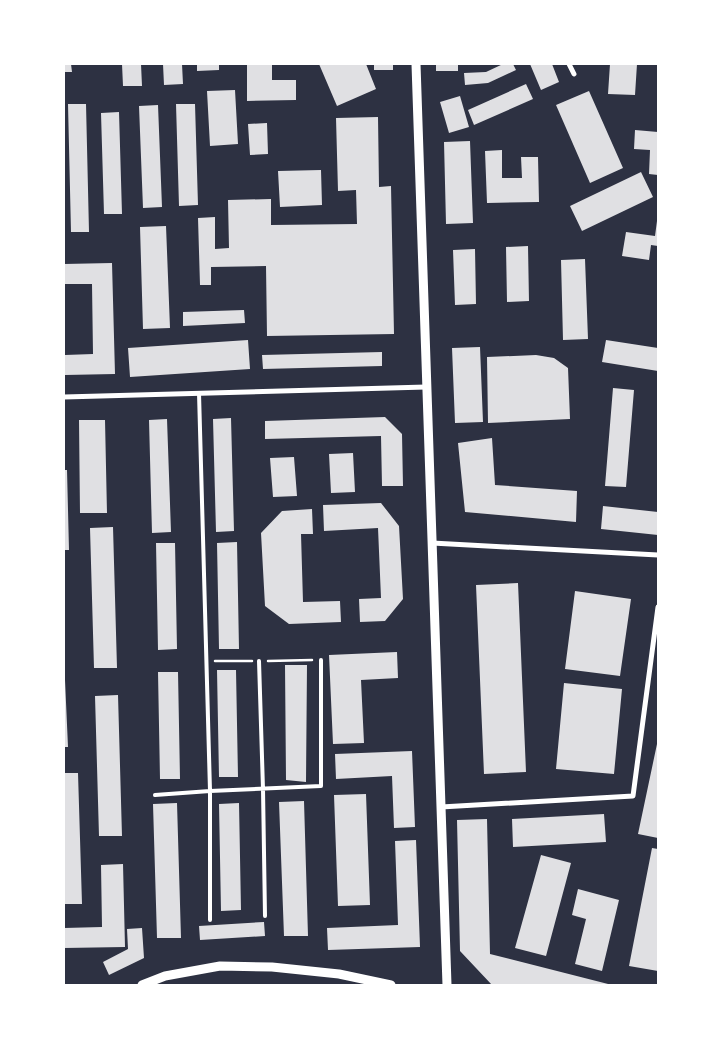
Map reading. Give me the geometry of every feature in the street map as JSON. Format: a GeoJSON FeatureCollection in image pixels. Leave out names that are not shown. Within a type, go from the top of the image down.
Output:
{"type":"FeatureCollection","features":[{"type":"Feature","properties":{"kind":"street"},"geometry":{"type":"LineString","coordinates":[[416,64],[447,985]]}},
{"type":"Feature","properties":{"kind":"street"},"geometry":{"type":"LineString","coordinates":[[569,64],[574,74]]}},
{"type":"Feature","properties":{"kind":"street"},"geometry":{"type":"LineString","coordinates":[[64,396],[426,387]]}},
{"type":"Feature","properties":{"kind":"street"},"geometry":{"type":"LineString","coordinates":[[432,543],[658,555]]}},
{"type":"Feature","properties":{"kind":"street"},"geometry":{"type":"LineString","coordinates":[[440,807],[632,796],[658,607]]}},
{"type":"Feature","properties":{"kind":"street"},"geometry":{"type":"LineString","coordinates":[[142,985],[165,976],[220,966],[272,966],[339,974],[390,985]]}},
{"type":"Feature","properties":{"kind":"lane"},"geometry":{"type":"LineString","coordinates":[[199,393],[210,791],[210,920]]}},
{"type":"Feature","properties":{"kind":"lane"},"geometry":{"type":"LineString","coordinates":[[155,795],[321,786],[321,660]]}},
{"type":"Feature","properties":{"kind":"lane"},"geometry":{"type":"LineString","coordinates":[[259,661],[265,916]]}},
{"type":"Feature","properties":{"kind":"building"},"geometry":{"type":"Polygon","coordinates":[[[64,64],[71,64],[72,72],[64,72],[64,64]]]}},
{"type":"Feature","properties":{"kind":"building"},"geometry":{"type":"Polygon","coordinates":[[[122,64],[141,64],[142,86],[123,86],[122,64]]]}},
{"type":"Feature","properties":{"kind":"building"},"geometry":{"type":"Polygon","coordinates":[[[163,64],[182,64],[183,84],[164,85],[163,64]]]}},
{"type":"Feature","properties":{"kind":"building"},"geometry":{"type":"Polygon","coordinates":[[[197,64],[219,64],[219,70],[197,71],[197,64]]]}},
{"type":"Feature","properties":{"kind":"building"},"geometry":{"type":"Polygon","coordinates":[[[247,64],[272,64],[272,80],[296,80],[296,100],[247,101],[247,64]]]}},
{"type":"Feature","properties":{"kind":"building"},"geometry":{"type":"Polygon","coordinates":[[[319,64],[366,64],[376,89],[337,106],[319,64]]]}},
{"type":"Feature","properties":{"kind":"building"},"geometry":{"type":"Polygon","coordinates":[[[374,64],[393,64],[393,70],[374,70],[374,64]]]}},
{"type":"Feature","properties":{"kind":"building"},"geometry":{"type":"Polygon","coordinates":[[[436,64],[458,64],[458,71],[436,71],[436,64]]]}},
{"type":"Feature","properties":{"kind":"building"},"geometry":{"type":"Polygon","coordinates":[[[503,64],[513,64],[516,70],[488,83],[465,85],[464,73],[486,72],[503,64]]]}},
{"type":"Feature","properties":{"kind":"building"},"geometry":{"type":"Polygon","coordinates":[[[530,64],[552,64],[559,82],[541,90],[530,64]]]}},
{"type":"Feature","properties":{"kind":"building"},"geometry":{"type":"Polygon","coordinates":[[[610,64],[637,64],[635,95],[608,94],[610,64]]]}},
{"type":"Feature","properties":{"kind":"building"},"geometry":{"type":"Polygon","coordinates":[[[526,84],[533,99],[474,125],[468,110],[526,84]]]}},
{"type":"Feature","properties":{"kind":"building"},"geometry":{"type":"Polygon","coordinates":[[[235,90],[238,144],[210,146],[207,91],[235,90]]]}},
{"type":"Feature","properties":{"kind":"building"},"geometry":{"type":"Polygon","coordinates":[[[589,91],[623,168],[590,183],[556,105],[589,91]]]}},
{"type":"Feature","properties":{"kind":"building"},"geometry":{"type":"Polygon","coordinates":[[[460,96],[469,127],[449,133],[440,102],[460,96]]]}},
{"type":"Feature","properties":{"kind":"building"},"geometry":{"type":"Polygon","coordinates":[[[68,104],[86,104],[89,232],[71,232],[68,104]]]}},
{"type":"Feature","properties":{"kind":"building"},"geometry":{"type":"Polygon","coordinates":[[[176,104],[195,104],[198,205],[179,206],[176,104]]]}},
{"type":"Feature","properties":{"kind":"building"},"geometry":{"type":"Polygon","coordinates":[[[158,105],[162,207],[143,208],[139,106],[158,105]]]}},
{"type":"Feature","properties":{"kind":"building"},"geometry":{"type":"Polygon","coordinates":[[[119,112],[122,214],[104,214],[101,113],[119,112]]]}},
{"type":"Feature","properties":{"kind":"building"},"geometry":{"type":"Polygon","coordinates":[[[378,117],[379,187],[391,186],[394,334],[267,336],[266,266],[211,267],[211,285],[200,285],[198,218],[215,217],[215,249],[229,248],[228,200],[271,199],[271,225],[357,224],[356,190],[338,191],[336,118],[378,117]]]}},
{"type":"Feature","properties":{"kind":"building"},"geometry":{"type":"Polygon","coordinates":[[[267,123],[268,154],[250,155],[248,124],[267,123]]]}},
{"type":"Feature","properties":{"kind":"building"},"geometry":{"type":"Polygon","coordinates":[[[635,130],[658,132],[658,175],[649,174],[650,150],[634,149],[635,130]]]}},
{"type":"Feature","properties":{"kind":"building"},"geometry":{"type":"Polygon","coordinates":[[[470,141],[473,223],[446,224],[444,142],[470,141]]]}},
{"type":"Feature","properties":{"kind":"building"},"geometry":{"type":"Polygon","coordinates":[[[502,150],[502,178],[522,178],[521,157],[538,157],[539,202],[487,203],[485,151],[502,150]]]}},
{"type":"Feature","properties":{"kind":"building"},"geometry":{"type":"Polygon","coordinates":[[[321,170],[322,205],[280,207],[278,171],[321,170]]]}},
{"type":"Feature","properties":{"kind":"building"},"geometry":{"type":"Polygon","coordinates":[[[641,172],[653,197],[582,231],[570,206],[641,172]]]}},
{"type":"Feature","properties":{"kind":"building"},"geometry":{"type":"Polygon","coordinates":[[[657,221],[658,246],[651,245],[649,260],[622,256],[626,232],[655,236],[657,221]]]}},
{"type":"Feature","properties":{"kind":"building"},"geometry":{"type":"Polygon","coordinates":[[[166,226],[170,328],[143,329],[140,227],[166,226]]]}},
{"type":"Feature","properties":{"kind":"building"},"geometry":{"type":"Polygon","coordinates":[[[528,246],[529,301],[507,302],[506,247],[528,246]]]}},
{"type":"Feature","properties":{"kind":"building"},"geometry":{"type":"Polygon","coordinates":[[[475,249],[476,304],[455,305],[453,250],[475,249]]]}},
{"type":"Feature","properties":{"kind":"building"},"geometry":{"type":"Polygon","coordinates":[[[585,259],[588,339],[563,340],[561,260],[585,259]]]}},
{"type":"Feature","properties":{"kind":"building"},"geometry":{"type":"Polygon","coordinates":[[[112,263],[115,374],[65,375],[65,355],[93,354],[92,284],[64,284],[64,264],[112,263]]]}},
{"type":"Feature","properties":{"kind":"building"},"geometry":{"type":"Polygon","coordinates":[[[244,310],[245,323],[183,326],[183,312],[244,310]]]}},
{"type":"Feature","properties":{"kind":"building"},"geometry":{"type":"Polygon","coordinates":[[[248,340],[250,369],[130,377],[128,348],[248,340]]]}},
{"type":"Feature","properties":{"kind":"building"},"geometry":{"type":"Polygon","coordinates":[[[606,340],[658,348],[658,371],[602,362],[606,340]]]}},
{"type":"Feature","properties":{"kind":"building"},"geometry":{"type":"Polygon","coordinates":[[[480,347],[483,422],[455,423],[452,348],[480,347]]]}},
{"type":"Feature","properties":{"kind":"building"},"geometry":{"type":"Polygon","coordinates":[[[382,352],[382,366],[263,369],[262,355],[382,352]]]}},
{"type":"Feature","properties":{"kind":"building"},"geometry":{"type":"Polygon","coordinates":[[[536,355],[554,358],[568,368],[570,419],[488,423],[487,357],[536,355]]]}},
{"type":"Feature","properties":{"kind":"building"},"geometry":{"type":"Polygon","coordinates":[[[613,388],[634,390],[626,487],[605,486],[613,388]]]}},
{"type":"Feature","properties":{"kind":"building"},"geometry":{"type":"Polygon","coordinates":[[[385,417],[402,434],[403,486],[382,486],[381,436],[265,439],[265,421],[385,417]]]}},
{"type":"Feature","properties":{"kind":"building"},"geometry":{"type":"Polygon","coordinates":[[[231,418],[234,531],[216,532],[213,419],[231,418]]]}},
{"type":"Feature","properties":{"kind":"building"},"geometry":{"type":"Polygon","coordinates":[[[167,419],[171,532],[152,533],[149,420],[167,419]]]}},
{"type":"Feature","properties":{"kind":"building"},"geometry":{"type":"Polygon","coordinates":[[[79,420],[105,420],[107,513],[80,513],[79,420]]]}},
{"type":"Feature","properties":{"kind":"building"},"geometry":{"type":"Polygon","coordinates":[[[492,438],[495,485],[577,491],[576,522],[465,512],[458,443],[492,438]]]}},
{"type":"Feature","properties":{"kind":"building"},"geometry":{"type":"Polygon","coordinates":[[[353,453],[355,492],[331,493],[329,454],[353,453]]]}},
{"type":"Feature","properties":{"kind":"building"},"geometry":{"type":"Polygon","coordinates":[[[294,457],[297,496],[273,497],[270,458],[294,457]]]}},
{"type":"Feature","properties":{"kind":"building"},"geometry":{"type":"Polygon","coordinates":[[[64,470],[67,470],[69,550],[64,550],[64,470]]]}},
{"type":"Feature","properties":{"kind":"building"},"geometry":{"type":"Polygon","coordinates":[[[381,503],[399,526],[403,599],[385,621],[360,622],[359,599],[381,598],[378,528],[324,531],[323,505],[381,503]]]}},
{"type":"Feature","properties":{"kind":"building"},"geometry":{"type":"Polygon","coordinates":[[[603,506],[658,512],[658,535],[601,529],[603,506]]]}},
{"type":"Feature","properties":{"kind":"building"},"geometry":{"type":"Polygon","coordinates":[[[312,509],[313,534],[301,534],[303,602],[340,601],[341,622],[289,624],[265,606],[261,533],[282,511],[312,509]]]}},
{"type":"Feature","properties":{"kind":"building"},"geometry":{"type":"Polygon","coordinates":[[[113,527],[117,668],[94,668],[90,528],[113,527]]]}},
{"type":"Feature","properties":{"kind":"building"},"geometry":{"type":"Polygon","coordinates":[[[237,542],[239,649],[219,649],[217,543],[237,542]]]}},
{"type":"Feature","properties":{"kind":"building"},"geometry":{"type":"Polygon","coordinates":[[[156,543],[175,543],[177,649],[158,650],[156,543]]]}},
{"type":"Feature","properties":{"kind":"building"},"geometry":{"type":"Polygon","coordinates":[[[518,583],[526,772],[484,774],[476,585],[518,583]]]}},
{"type":"Feature","properties":{"kind":"building"},"geometry":{"type":"Polygon","coordinates":[[[575,591],[631,599],[620,676],[565,669],[575,591]]]}},
{"type":"Feature","properties":{"kind":"building"},"geometry":{"type":"Polygon","coordinates":[[[397,652],[398,678],[361,680],[364,743],[333,744],[329,655],[397,652]]]}},
{"type":"Feature","properties":{"kind":"building"},"geometry":{"type":"Polygon","coordinates":[[[285,665],[307,665],[306,782],[286,780],[285,665]]]}},
{"type":"Feature","properties":{"kind":"building"},"geometry":{"type":"Polygon","coordinates":[[[217,670],[236,670],[238,777],[219,777],[217,670]]]}},
{"type":"Feature","properties":{"kind":"building"},"geometry":{"type":"Polygon","coordinates":[[[158,672],[178,672],[180,779],[160,779],[158,672]]]}},
{"type":"Feature","properties":{"kind":"building"},"geometry":{"type":"Polygon","coordinates":[[[65,680],[68,747],[64,747],[65,680]]]}},
{"type":"Feature","properties":{"kind":"building"},"geometry":{"type":"Polygon","coordinates":[[[564,683],[622,689],[614,774],[556,769],[564,683]]]}},
{"type":"Feature","properties":{"kind":"building"},"geometry":{"type":"Polygon","coordinates":[[[118,695],[122,836],[99,836],[95,696],[118,695]]]}},
{"type":"Feature","properties":{"kind":"building"},"geometry":{"type":"Polygon","coordinates":[[[658,744],[658,838],[638,834],[658,744]]]}},
{"type":"Feature","properties":{"kind":"building"},"geometry":{"type":"Polygon","coordinates":[[[412,751],[415,827],[394,828],[392,776],[336,779],[335,754],[412,751]]]}},
{"type":"Feature","properties":{"kind":"building"},"geometry":{"type":"Polygon","coordinates":[[[64,773],[78,773],[82,904],[64,904],[64,773]]]}},
{"type":"Feature","properties":{"kind":"building"},"geometry":{"type":"Polygon","coordinates":[[[366,794],[370,905],[338,906],[334,795],[366,794]]]}},
{"type":"Feature","properties":{"kind":"building"},"geometry":{"type":"Polygon","coordinates":[[[304,801],[308,936],[284,936],[279,802],[304,801]]]}},
{"type":"Feature","properties":{"kind":"building"},"geometry":{"type":"Polygon","coordinates":[[[177,803],[181,938],[157,938],[153,804],[177,803]]]}},
{"type":"Feature","properties":{"kind":"building"},"geometry":{"type":"Polygon","coordinates":[[[239,803],[241,910],[221,911],[219,804],[239,803]]]}},
{"type":"Feature","properties":{"kind":"building"},"geometry":{"type":"Polygon","coordinates":[[[604,814],[606,842],[513,847],[512,819],[604,814]]]}},
{"type":"Feature","properties":{"kind":"building"},"geometry":{"type":"Polygon","coordinates":[[[487,819],[490,954],[612,985],[492,985],[460,951],[457,820],[487,819]]]}},
{"type":"Feature","properties":{"kind":"building"},"geometry":{"type":"Polygon","coordinates":[[[416,840],[420,947],[328,950],[327,928],[398,925],[395,841],[416,840]]]}},
{"type":"Feature","properties":{"kind":"building"},"geometry":{"type":"Polygon","coordinates":[[[652,848],[658,849],[658,971],[629,966],[652,848]]]}},
{"type":"Feature","properties":{"kind":"building"},"geometry":{"type":"Polygon","coordinates":[[[541,855],[571,863],[546,956],[515,948],[541,855]]]}},
{"type":"Feature","properties":{"kind":"building"},"geometry":{"type":"Polygon","coordinates":[[[123,864],[125,947],[64,948],[64,928],[102,927],[101,865],[123,864]]]}},
{"type":"Feature","properties":{"kind":"building"},"geometry":{"type":"Polygon","coordinates":[[[578,889],[619,900],[602,971],[575,964],[586,919],[572,915],[578,889]]]}},
{"type":"Feature","properties":{"kind":"building"},"geometry":{"type":"Polygon","coordinates":[[[264,922],[265,936],[200,940],[199,926],[264,922]]]}},
{"type":"Feature","properties":{"kind":"building"},"geometry":{"type":"Polygon","coordinates":[[[142,928],[144,958],[109,975],[103,962],[128,949],[127,929],[142,928]]]}}]}
